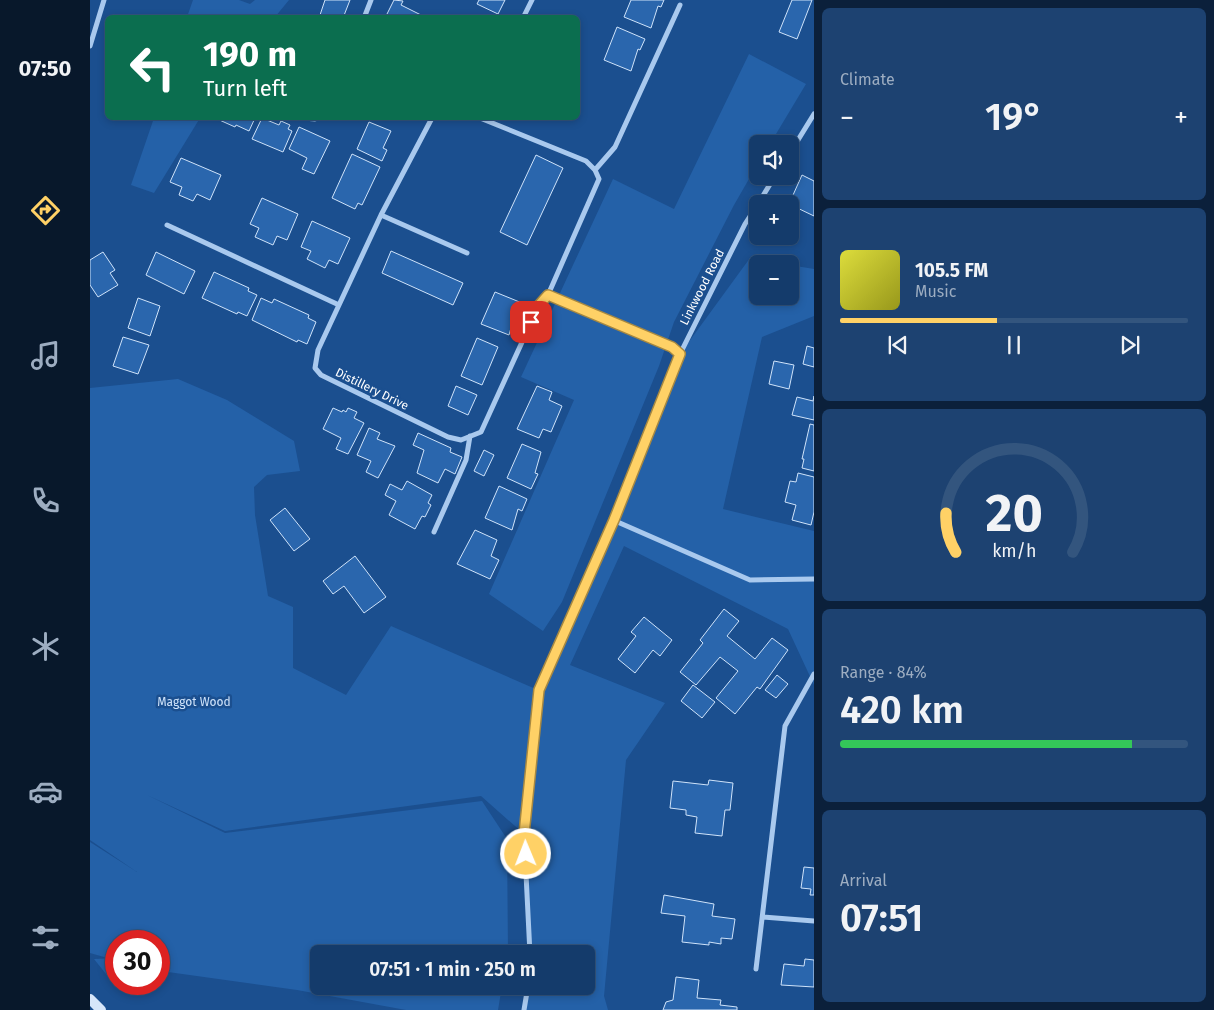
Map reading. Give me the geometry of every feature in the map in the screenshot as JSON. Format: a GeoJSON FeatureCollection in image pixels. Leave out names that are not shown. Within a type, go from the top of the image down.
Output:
{"type":"FeatureCollection","features":[{"type":"Feature","properties":{"kind":"street"},"geometry":{"type":"LineString","coordinates":[[90,46],[104,0]]}},
{"type":"Feature","properties":{"kind":"street"},"geometry":{"type":"LineString","coordinates":[[365,15],[371,0]]}},
{"type":"Feature","properties":{"kind":"street"},"geometry":{"type":"LineString","coordinates":[[524,15],[532,0]]}},
{"type":"Feature","properties":{"kind":"street"},"geometry":{"type":"LineString","coordinates":[[595,170],[615,147],[680,4]]}},
{"type":"Feature","properties":{"kind":"street"},"geometry":{"type":"LineString","coordinates":[[799,138],[814,114]]}},
{"type":"Feature","properties":{"kind":"street","name":"Distillery Drive"},"geometry":{"type":"LineString","coordinates":[[431,120],[381,215],[318,350],[315,368],[322,375],[448,437],[461,440],[470,436]]}},
{"type":"Feature","properties":{"kind":"street"},"geometry":{"type":"LineString","coordinates":[[434,532],[466,460],[470,436],[481,432],[539,305],[548,295],[599,179],[595,170],[586,161],[485,120]]}},
{"type":"Feature","properties":{"kind":"street"},"geometry":{"type":"LineString","coordinates":[[381,215],[467,253]]}},
{"type":"Feature","properties":{"kind":"street","name":"Linkwood Road"},"geometry":{"type":"LineString","coordinates":[[530,945],[524,834],[539,690],[614,520],[680,354],[749,218]]}},
{"type":"Feature","properties":{"kind":"street"},"geometry":{"type":"LineString","coordinates":[[167,225],[339,305]]}},
{"type":"Feature","properties":{"kind":"street"},"geometry":{"type":"LineString","coordinates":[[548,295],[672,347],[680,354]]}},
{"type":"Feature","properties":{"kind":"street"},"geometry":{"type":"LineString","coordinates":[[614,520],[750,580],[814,580]]}},
{"type":"Feature","properties":{"kind":"street"},"geometry":{"type":"LineString","coordinates":[[756,969],[785,726],[814,674]]}},
{"type":"Feature","properties":{"kind":"street"},"geometry":{"type":"LineString","coordinates":[[762,917],[814,921]]}},
{"type":"Feature","properties":{"kind":"street"},"geometry":{"type":"LineString","coordinates":[[524,1010],[526,995]]}},
{"type":"Feature","properties":{"kind":"street"},"geometry":{"type":"LineString","coordinates":[[90,999],[101,1010]]}},
{"type":"Feature","properties":{"kind":"green space"},"geometry":{"type":"Polygon","coordinates":[[[193,0],[239,0],[250,4],[255,0],[289,0],[277,15],[188,15],[193,0]]]}},
{"type":"Feature","properties":{"kind":"green space"},"geometry":{"type":"Polygon","coordinates":[[[749,54],[806,84],[775,135],[749,135],[749,179],[674,322],[659,366],[562,602],[543,631],[489,594],[574,400],[521,377],[613,179],[674,209],[749,54]]]}},
{"type":"Feature","properties":{"kind":"green space"},"geometry":{"type":"Polygon","coordinates":[[[153,120],[199,120],[154,193],[131,185],[153,120]]]}},
{"type":"Feature","properties":{"kind":"green space","name":"Maggot Wood"},"geometry":{"type":"Polygon","coordinates":[[[749,259],[749,305],[799,305],[799,266],[814,269],[814,316],[762,337],[723,509],[814,531],[814,685],[788,629],[624,546],[570,665],[665,703],[626,760],[604,996],[608,1010],[526,1010],[527,995],[595,995],[595,945],[530,945],[524,834],[481,796],[225,831],[147,795],[225,833],[482,801],[507,839],[508,945],[310,945],[310,992],[170,972],[170,930],[105,930],[105,957],[90,953],[90,842],[137,872],[90,840],[90,388],[178,379],[227,400],[294,441],[300,471],[267,475],[254,487],[255,515],[268,596],[293,607],[293,668],[346,695],[391,626],[538,690],[605,541],[680,354],[749,259]]]}},
{"type":"Feature","properties":{"kind":"green space"},"geometry":{"type":"Polygon","coordinates":[[[105,958],[105,973],[94,959],[105,958]]]}},
{"type":"Feature","properties":{"kind":"green space"},"geometry":{"type":"Polygon","coordinates":[[[324,995],[500,995],[498,1010],[406,1010],[324,995]]]}},
{"type":"Feature","properties":{"kind":"building"},"geometry":{"type":"Polygon","coordinates":[[[325,0],[350,0],[344,15],[320,15],[325,0]]]}},
{"type":"Feature","properties":{"kind":"building"},"geometry":{"type":"Polygon","coordinates":[[[394,0],[403,1],[401,5],[421,15],[386,15],[394,0]]]}},
{"type":"Feature","properties":{"kind":"building"},"geometry":{"type":"Polygon","coordinates":[[[479,0],[505,0],[498,14],[477,4],[479,0]]]}},
{"type":"Feature","properties":{"kind":"building"},"geometry":{"type":"Polygon","coordinates":[[[631,0],[664,0],[661,7],[658,6],[651,28],[624,17],[631,0]]]}},
{"type":"Feature","properties":{"kind":"building"},"geometry":{"type":"Polygon","coordinates":[[[792,0],[812,0],[797,39],[779,32],[792,0]]]}},
{"type":"Feature","properties":{"kind":"building"},"geometry":{"type":"Polygon","coordinates":[[[617,27],[645,39],[640,50],[638,49],[631,71],[604,60],[617,27]]]}},
{"type":"Feature","properties":{"kind":"building"},"geometry":{"type":"Polygon","coordinates":[[[219,120],[254,120],[249,131],[236,125],[235,127],[219,120]]]}},
{"type":"Feature","properties":{"kind":"building"},"geometry":{"type":"Polygon","coordinates":[[[261,120],[267,120],[279,125],[281,121],[290,125],[288,129],[292,131],[283,152],[252,139],[261,120]]]}},
{"type":"Feature","properties":{"kind":"building"},"geometry":{"type":"Polygon","coordinates":[[[369,122],[391,131],[383,148],[387,150],[382,161],[357,149],[369,122]]]}},
{"type":"Feature","properties":{"kind":"building"},"geometry":{"type":"Polygon","coordinates":[[[299,127],[330,141],[314,174],[302,169],[307,158],[289,149],[299,127]]]}},
{"type":"Feature","properties":{"kind":"building"},"geometry":{"type":"Polygon","coordinates":[[[352,154],[380,167],[362,205],[358,203],[355,209],[332,198],[352,154]]]}},
{"type":"Feature","properties":{"kind":"building"},"geometry":{"type":"Polygon","coordinates":[[[536,155],[563,168],[527,245],[500,232],[536,155]]]}},
{"type":"Feature","properties":{"kind":"building"},"geometry":{"type":"Polygon","coordinates":[[[181,158],[221,175],[210,200],[197,194],[193,201],[179,195],[182,187],[170,182],[181,158]]]}},
{"type":"Feature","properties":{"kind":"building"},"geometry":{"type":"Polygon","coordinates":[[[802,175],[814,181],[814,216],[799,209],[799,195],[793,195],[802,175]]]}},
{"type":"Feature","properties":{"kind":"building"},"geometry":{"type":"Polygon","coordinates":[[[262,198],[298,214],[287,240],[277,236],[273,245],[255,237],[259,228],[250,224],[262,198]]]}},
{"type":"Feature","properties":{"kind":"building"},"geometry":{"type":"Polygon","coordinates":[[[312,221],[350,238],[338,264],[329,260],[325,268],[307,259],[311,251],[301,247],[312,221]]]}},
{"type":"Feature","properties":{"kind":"building"},"geometry":{"type":"Polygon","coordinates":[[[391,251],[463,283],[453,305],[382,273],[391,251]]]}},
{"type":"Feature","properties":{"kind":"building"},"geometry":{"type":"Polygon","coordinates":[[[103,252],[115,270],[110,273],[118,285],[98,297],[90,285],[90,260],[103,252]]]}},
{"type":"Feature","properties":{"kind":"building"},"geometry":{"type":"Polygon","coordinates":[[[156,252],[195,271],[184,294],[146,275],[156,252]]]}},
{"type":"Feature","properties":{"kind":"building"},"geometry":{"type":"Polygon","coordinates":[[[214,272],[249,288],[248,291],[257,295],[247,316],[238,312],[237,314],[202,298],[214,272]]]}},
{"type":"Feature","properties":{"kind":"building"},"geometry":{"type":"Polygon","coordinates":[[[495,292],[522,303],[518,314],[515,313],[509,335],[481,324],[495,292]]]}},
{"type":"Feature","properties":{"kind":"building"},"geometry":{"type":"Polygon","coordinates":[[[138,298],[160,306],[150,336],[128,328],[138,298]]]}},
{"type":"Feature","properties":{"kind":"building"},"geometry":{"type":"Polygon","coordinates":[[[261,298],[272,303],[274,299],[309,315],[308,318],[316,322],[307,344],[298,340],[297,342],[252,320],[261,298]]]}},
{"type":"Feature","properties":{"kind":"building"},"geometry":{"type":"Polygon","coordinates":[[[123,337],[149,345],[138,374],[113,366],[123,337]]]}},
{"type":"Feature","properties":{"kind":"building"},"geometry":{"type":"Polygon","coordinates":[[[477,338],[498,347],[482,385],[461,376],[477,338]]]}},
{"type":"Feature","properties":{"kind":"building"},"geometry":{"type":"Polygon","coordinates":[[[807,346],[814,348],[814,367],[803,364],[807,346]]]}},
{"type":"Feature","properties":{"kind":"building"},"geometry":{"type":"Polygon","coordinates":[[[774,361],[794,365],[789,389],[769,384],[774,361]]]}},
{"type":"Feature","properties":{"kind":"building"},"geometry":{"type":"Polygon","coordinates":[[[456,386],[477,395],[468,415],[448,406],[456,386]]]}},
{"type":"Feature","properties":{"kind":"building"},"geometry":{"type":"Polygon","coordinates":[[[537,386],[552,392],[549,400],[562,406],[551,432],[543,429],[539,438],[517,429],[537,386]]]}},
{"type":"Feature","properties":{"kind":"building"},"geometry":{"type":"Polygon","coordinates":[[[814,396],[814,420],[792,415],[797,397],[813,401],[814,396]]]}},
{"type":"Feature","properties":{"kind":"building"},"geometry":{"type":"Polygon","coordinates":[[[333,408],[346,412],[348,408],[357,412],[354,418],[364,423],[348,454],[336,449],[341,438],[323,429],[333,408]]]}},
{"type":"Feature","properties":{"kind":"building"},"geometry":{"type":"Polygon","coordinates":[[[810,424],[814,425],[814,471],[802,468],[804,459],[802,459],[810,424]]]}},
{"type":"Feature","properties":{"kind":"building"},"geometry":{"type":"Polygon","coordinates":[[[369,428],[380,433],[377,439],[395,446],[378,478],[366,472],[371,461],[357,455],[369,428]]]}},
{"type":"Feature","properties":{"kind":"building"},"geometry":{"type":"Polygon","coordinates":[[[418,433],[451,448],[450,452],[462,457],[455,474],[445,469],[438,483],[417,473],[424,450],[413,445],[418,433]]]}},
{"type":"Feature","properties":{"kind":"building"},"geometry":{"type":"Polygon","coordinates":[[[522,444],[541,452],[535,473],[538,474],[531,489],[507,478],[522,444]]]}},
{"type":"Feature","properties":{"kind":"building"},"geometry":{"type":"Polygon","coordinates":[[[484,450],[494,455],[484,476],[474,471],[484,450]]]}},
{"type":"Feature","properties":{"kind":"building"},"geometry":{"type":"Polygon","coordinates":[[[798,473],[814,477],[814,512],[811,525],[792,520],[796,505],[785,502],[790,481],[796,482],[798,473]]]}},
{"type":"Feature","properties":{"kind":"building"},"geometry":{"type":"Polygon","coordinates":[[[407,481],[432,495],[428,503],[431,505],[425,517],[422,516],[415,529],[389,515],[396,501],[385,495],[390,484],[402,490],[407,481]]]}},
{"type":"Feature","properties":{"kind":"building"},"geometry":{"type":"Polygon","coordinates":[[[499,486],[527,499],[522,511],[518,509],[512,530],[485,518],[499,486]]]}},
{"type":"Feature","properties":{"kind":"building"},"geometry":{"type":"Polygon","coordinates":[[[285,508],[310,539],[294,551],[270,520],[285,508]]]}},
{"type":"Feature","properties":{"kind":"building"},"geometry":{"type":"Polygon","coordinates":[[[475,530],[497,540],[491,556],[499,560],[490,579],[457,564],[475,530]]]}},
{"type":"Feature","properties":{"kind":"building"},"geometry":{"type":"Polygon","coordinates":[[[355,556],[386,597],[364,613],[344,586],[333,594],[323,581],[355,556]]]}},
{"type":"Feature","properties":{"kind":"building"},"geometry":{"type":"Polygon","coordinates":[[[724,609],[739,621],[727,636],[755,659],[772,638],[788,650],[760,689],[757,687],[735,714],[716,698],[738,671],[720,657],[696,685],[680,672],[703,643],[700,640],[724,609]]]}},
{"type":"Feature","properties":{"kind":"building"},"geometry":{"type":"Polygon","coordinates":[[[644,617],[672,640],[660,656],[653,650],[635,673],[618,659],[636,636],[631,632],[644,617]]]}},
{"type":"Feature","properties":{"kind":"building"},"geometry":{"type":"Polygon","coordinates":[[[777,675],[788,684],[776,698],[765,690],[777,675]]]}},
{"type":"Feature","properties":{"kind":"building"},"geometry":{"type":"Polygon","coordinates":[[[693,685],[715,702],[702,718],[681,701],[693,685]]]}},
{"type":"Feature","properties":{"kind":"building"},"geometry":{"type":"Polygon","coordinates":[[[709,780],[733,783],[730,810],[725,810],[722,836],[695,833],[697,817],[686,815],[686,810],[670,808],[673,781],[708,785],[709,780]]]}},
{"type":"Feature","properties":{"kind":"building"},"geometry":{"type":"Polygon","coordinates":[[[804,867],[814,868],[814,895],[810,895],[811,889],[801,888],[804,867]]]}},
{"type":"Feature","properties":{"kind":"building"},"geometry":{"type":"Polygon","coordinates":[[[664,895],[714,904],[712,916],[735,919],[732,939],[721,938],[721,944],[709,942],[709,945],[682,942],[685,916],[661,913],[664,895]]]}},
{"type":"Feature","properties":{"kind":"building"},"geometry":{"type":"Polygon","coordinates":[[[805,959],[814,960],[814,987],[781,985],[784,964],[804,966],[805,959]]]}},
{"type":"Feature","properties":{"kind":"building"},"geometry":{"type":"Polygon","coordinates":[[[676,977],[699,980],[697,998],[721,1000],[720,1005],[737,1007],[737,1010],[663,1010],[666,1002],[673,1000],[676,977]]]}},
{"type":"Feature","properties":{"kind":"route"},"geometry":{"type":"LineString","coordinates":[[526,854],[524,834],[539,690],[551,659],[614,520],[680,354],[672,347],[548,295],[539,305],[531,322]]}}]}
